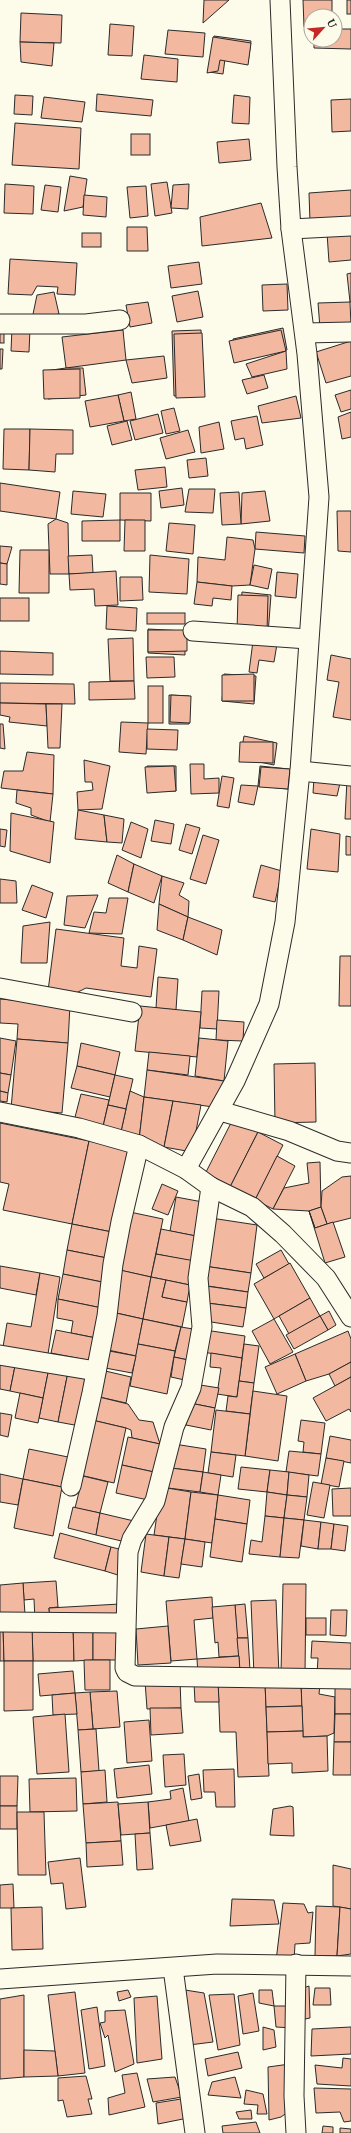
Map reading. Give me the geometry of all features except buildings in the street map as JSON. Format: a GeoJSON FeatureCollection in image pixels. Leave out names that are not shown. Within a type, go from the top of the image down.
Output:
{"type":"FeatureCollection","features":[{"type":"Feature","properties":{"kind":"street"},"geometry":{"type":"LineString","coordinates":[[186,1169],[220,1111],[269,1004],[285,922],[300,771],[319,497],[305,333],[291,229],[280,0]]}},
{"type":"Feature","properties":{"kind":"street"},"geometry":{"type":"LineString","coordinates":[[291,229],[351,226]]}},
{"type":"Feature","properties":{"kind":"street"},"geometry":{"type":"LineString","coordinates":[[0,324],[86,324],[120,320]]}},
{"type":"Feature","properties":{"kind":"street"},"geometry":{"type":"LineString","coordinates":[[305,333],[351,332]]}},
{"type":"Feature","properties":{"kind":"street"},"geometry":{"type":"LineString","coordinates":[[192,631],[308,640]]}},
{"type":"Feature","properties":{"kind":"street"},"geometry":{"type":"LineString","coordinates":[[300,771],[351,776]]}},
{"type":"Feature","properties":{"kind":"street"},"geometry":{"type":"LineString","coordinates":[[0,988],[132,1012]]}},
{"type":"Feature","properties":{"kind":"street"},"geometry":{"type":"LineString","coordinates":[[220,1111],[289,1131],[337,1151],[351,1153]]}},
{"type":"Feature","properties":{"kind":"street"},"geometry":{"type":"LineString","coordinates":[[0,1112],[79,1128],[139,1145],[186,1169],[211,1187],[252,1207],[283,1234],[326,1278],[351,1317]]}},
{"type":"Feature","properties":{"kind":"street"},"geometry":{"type":"LineString","coordinates":[[71,1486],[96,1371],[121,1222],[139,1145]]}},
{"type":"Feature","properties":{"kind":"street"},"geometry":{"type":"LineString","coordinates":[[211,1187],[198,1278],[202,1327],[191,1388],[174,1427],[154,1501],[130,1545],[126,1611],[125,1668],[127,1672],[134,1676],[351,1679]]}},
{"type":"Feature","properties":{"kind":"street"},"geometry":{"type":"LineString","coordinates":[[0,1355],[96,1371]]}},
{"type":"Feature","properties":{"kind":"street"},"geometry":{"type":"LineString","coordinates":[[0,1622],[126,1611]]}},
{"type":"Feature","properties":{"kind":"street"},"geometry":{"type":"LineString","coordinates":[[0,1979],[217,1964],[351,1966]]}},
{"type":"Feature","properties":{"kind":"street"},"geometry":{"type":"LineString","coordinates":[[296,1964],[294,2096],[296,2133]]}},
{"type":"Feature","properties":{"kind":"street"},"geometry":{"type":"LineString","coordinates":[[173,1968],[195,2133]]}}]}
